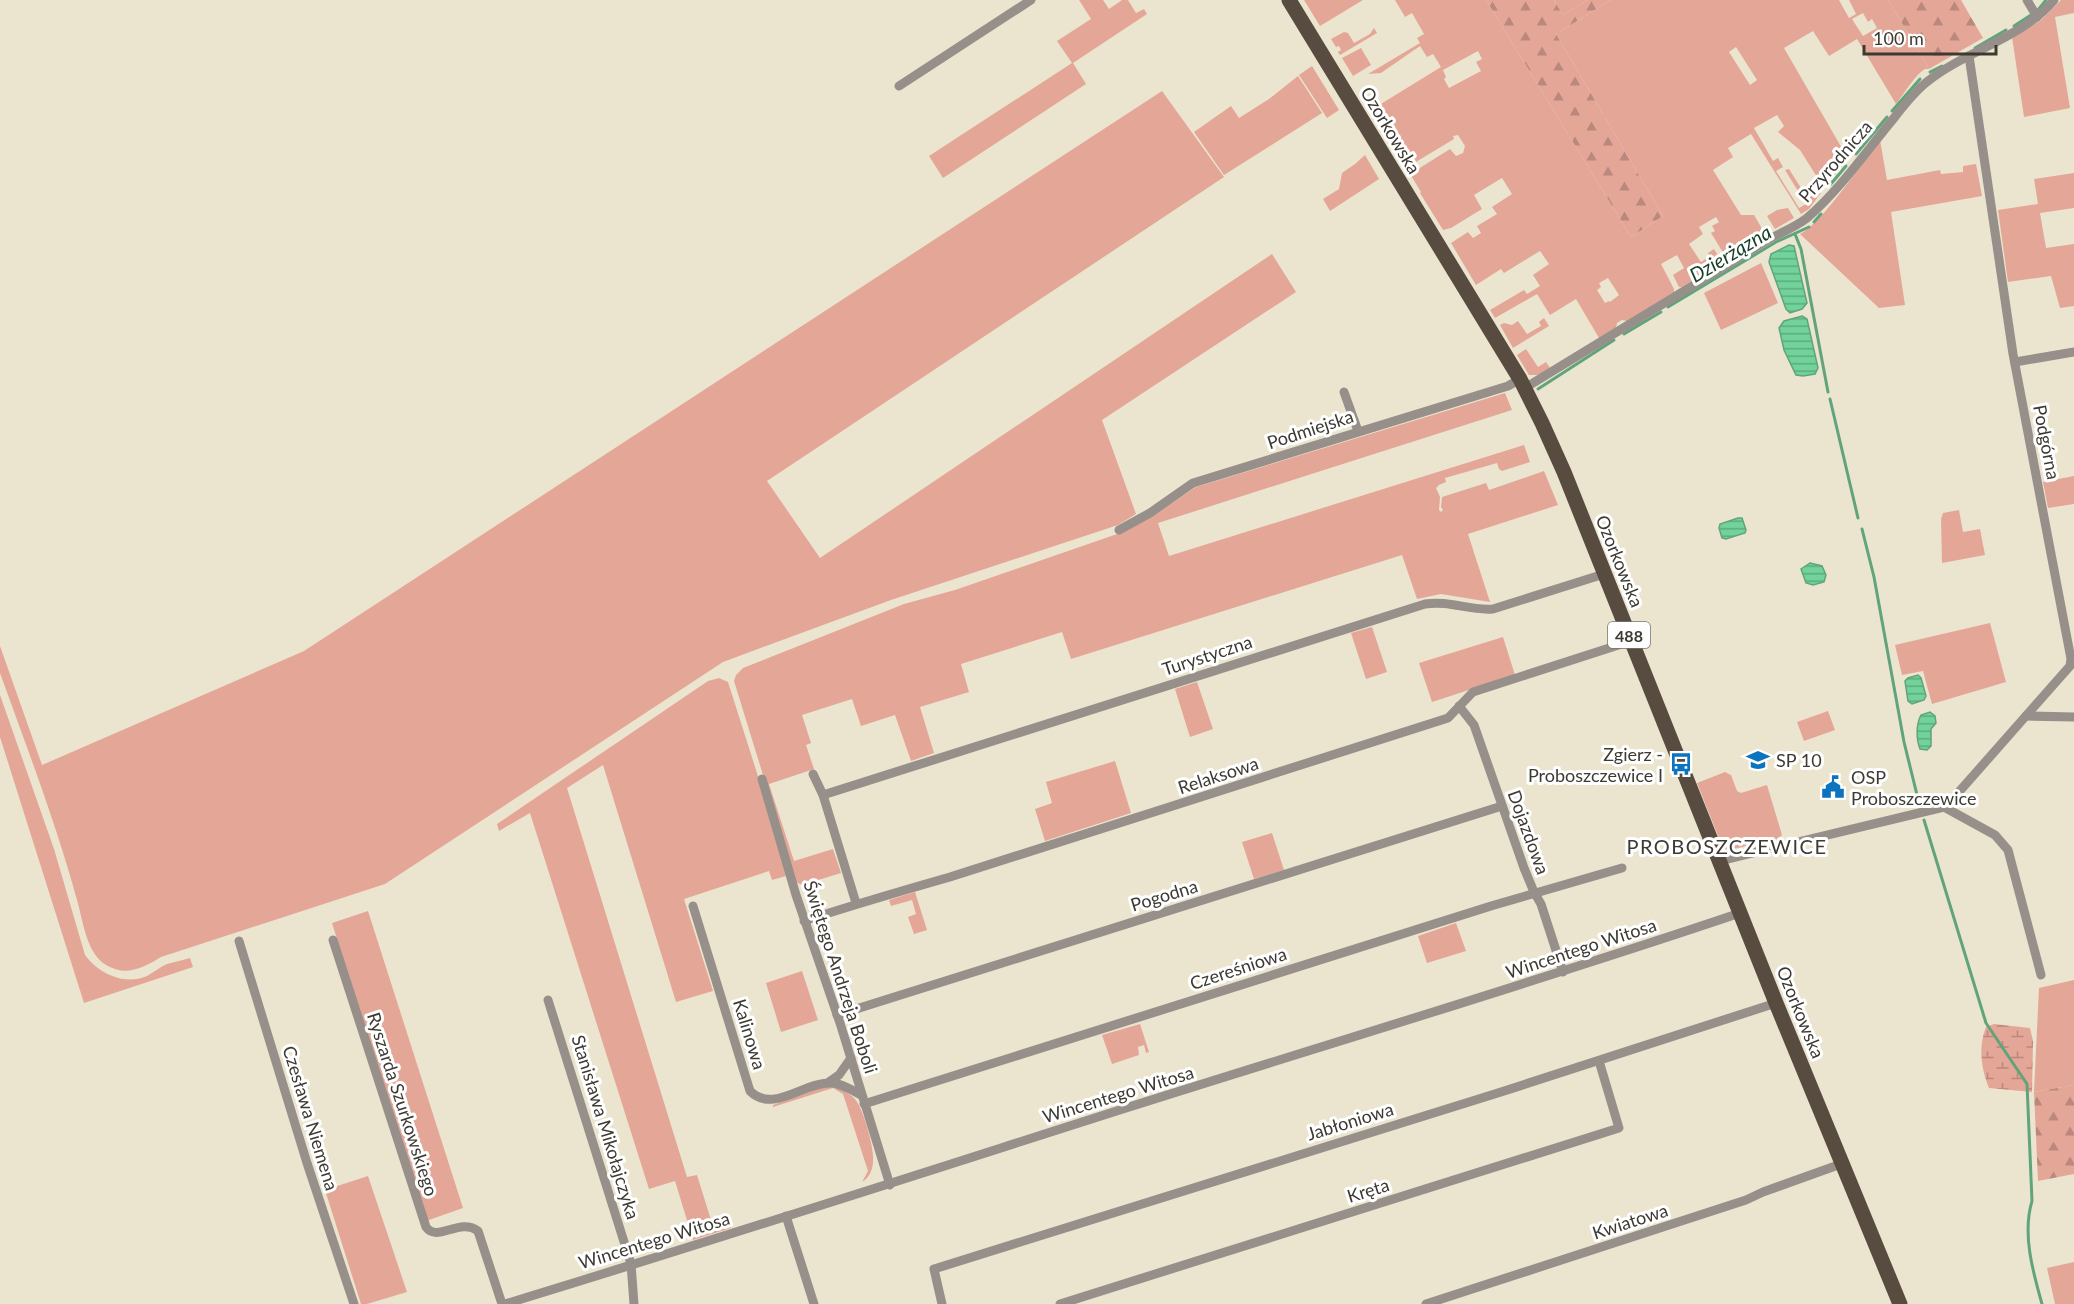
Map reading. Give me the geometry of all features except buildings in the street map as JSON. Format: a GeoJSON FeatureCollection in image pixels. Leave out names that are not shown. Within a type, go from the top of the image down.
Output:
{"type":"FeatureCollection","features":[{"type":"Feature","properties":{"kind":"main road","name":"Ozorkowska"},"geometry":{"type":"LineString","coordinates":[[1289,0],[1522,384],[1552,446],[1841,1164],[1900,1304]]}},
{"type":"Feature","properties":{"kind":"street"},"geometry":{"type":"LineString","coordinates":[[899,86],[1031,0]]}},
{"type":"Feature","properties":{"kind":"street"},"geometry":{"type":"LineString","coordinates":[[2027,0],[2037,17]]}},
{"type":"Feature","properties":{"kind":"street","name":"Przyrodnicza"},"geometry":{"type":"LineString","coordinates":[[1522,384],[1771,237],[1807,219],[1830,197],[1912,96],[1928,80],[2020,29],[2037,17],[2054,0]]}},
{"type":"Feature","properties":{"kind":"street","name":"Podgórna"},"geometry":{"type":"LineString","coordinates":[[1944,807],[2070,666],[2071,659],[2015,362],[1969,56]]}},
{"type":"Feature","properties":{"kind":"street"},"geometry":{"type":"LineString","coordinates":[[2015,362],[2074,352]]}},
{"type":"Feature","properties":{"kind":"street","name":"Podmiejska"},"geometry":{"type":"LineString","coordinates":[[1119,530],[1150,513],[1193,483],[1358,430],[1508,386],[1522,384]]}},
{"type":"Feature","properties":{"kind":"street"},"geometry":{"type":"LineString","coordinates":[[1344,392],[1358,430]]}},
{"type":"Feature","properties":{"kind":"street","name":"Turystyczna"},"geometry":{"type":"LineString","coordinates":[[823,795],[1425,604],[1440,602],[1480,610],[1493,609],[1604,574]]}},
{"type":"Feature","properties":{"kind":"street","name":"Relaksowa"},"geometry":{"type":"LineString","coordinates":[[804,921],[856,903],[875,900],[950,877],[1448,718],[1473,692],[1631,640]]}},
{"type":"Feature","properties":{"kind":"street","name":"Dojazdowa"},"geometry":{"type":"LineString","coordinates":[[1459,706],[1474,725],[1534,892],[1541,904],[1563,972]]}},
{"type":"Feature","properties":{"kind":"street"},"geometry":{"type":"LineString","coordinates":[[2026,716],[2074,717]]}},
{"type":"Feature","properties":{"kind":"street"},"geometry":{"type":"LineString","coordinates":[[813,774],[823,795],[856,903]]}},
{"type":"Feature","properties":{"kind":"street","name":"Świętego Andrzeja Boboli"},"geometry":{"type":"LineString","coordinates":[[762,779],[804,921],[837,1015],[891,1185]]}},
{"type":"Feature","properties":{"kind":"street","name":"Pogodna"},"geometry":{"type":"LineString","coordinates":[[837,1015],[1502,806]]}},
{"type":"Feature","properties":{"kind":"street"},"geometry":{"type":"LineString","coordinates":[[1719,861],[1944,807],[1995,835],[2008,850],[2041,975]]}},
{"type":"Feature","properties":{"kind":"street","name":"Czereśniowa"},"geometry":{"type":"LineString","coordinates":[[863,1100],[1534,892],[1622,868]]}},
{"type":"Feature","properties":{"kind":"street","name":"Kalinowa"},"geometry":{"type":"LineString","coordinates":[[693,906],[750,1091],[757,1098],[768,1101],[829,1082],[839,1075],[851,1058]]}},
{"type":"Feature","properties":{"kind":"street","name":"Wincentego Witosa"},"geometry":{"type":"LineString","coordinates":[[503,1304],[891,1185],[1126,1108],[1563,972],[1740,913]]}},
{"type":"Feature","properties":{"kind":"street","name":"Ryszarda Szurkowskiego"},"geometry":{"type":"LineString","coordinates":[[333,940],[426,1227],[429,1232],[435,1233],[460,1226],[474,1227],[481,1235],[503,1304]]}},
{"type":"Feature","properties":{"kind":"street","name":"Czesława Niemena"},"geometry":{"type":"LineString","coordinates":[[239,941],[304,1153],[354,1304]]}},
{"type":"Feature","properties":{"kind":"street","name":"Stanisława Mikołajczyka"},"geometry":{"type":"LineString","coordinates":[[548,1000],[631,1264],[634,1304]]}},
{"type":"Feature","properties":{"kind":"street","name":"Jabłoniowa"},"geometry":{"type":"LineString","coordinates":[[942,1304],[934,1269],[1599,1061],[1776,1003]]}},
{"type":"Feature","properties":{"kind":"street","name":"Kręta"},"geometry":{"type":"LineString","coordinates":[[1060,1304],[1619,1128],[1599,1061]]}},
{"type":"Feature","properties":{"kind":"street"},"geometry":{"type":"LineString","coordinates":[[829,1082],[850,1088],[863,1100]]}},
{"type":"Feature","properties":{"kind":"street","name":"Kwiatowa"},"geometry":{"type":"LineString","coordinates":[[1426,1304],[1746,1200],[1841,1164]]}},
{"type":"Feature","properties":{"kind":"street"},"geometry":{"type":"LineString","coordinates":[[786,1216],[814,1304]]}},
{"type":"Feature","properties":{"kind":"green space"},"geometry":{"type":"Polygon","coordinates":[[[1079,0],[1103,0],[1109,9],[1122,0],[1128,0],[1136,13],[1144,9],[1147,14],[1073,63],[1086,84],[943,178],[929,156],[1072,63],[1057,41],[1091,19],[1079,0]]]}},
{"type":"Feature","properties":{"kind":"green space"},"geometry":{"type":"Polygon","coordinates":[[[1304,0],[1363,0],[1320,26],[1304,0]]]}},
{"type":"Feature","properties":{"kind":"green space"},"geometry":{"type":"Polygon","coordinates":[[[1395,0],[1486,0],[1631,237],[1663,216],[1556,34],[1611,0],[1839,0],[1849,18],[1856,14],[1849,0],[1888,0],[1929,69],[1925,69],[1917,76],[1896,104],[1857,39],[1829,56],[1813,31],[1784,48],[1847,157],[1842,162],[1843,165],[1824,188],[1800,150],[1778,132],[1784,126],[1777,115],[1754,128],[1773,161],[1778,158],[1783,167],[1776,171],[1799,208],[1806,204],[1785,170],[1789,169],[1806,196],[1817,188],[1821,193],[1809,209],[1801,214],[1751,134],[1728,148],[1733,157],[1713,170],[1741,215],[1754,215],[1761,227],[1762,237],[1727,259],[1711,233],[1715,231],[1712,226],[1719,222],[1716,217],[1699,227],[1703,234],[1689,244],[1701,262],[1710,256],[1708,253],[1714,249],[1722,262],[1682,287],[1679,287],[1673,275],[1684,268],[1677,255],[1661,264],[1674,292],[1627,321],[1622,320],[1617,323],[1616,328],[1599,338],[1576,299],[1550,315],[1537,294],[1495,318],[1490,310],[1524,290],[1527,294],[1540,286],[1533,275],[1549,264],[1540,251],[1504,273],[1501,269],[1476,285],[1451,243],[1468,232],[1473,238],[1481,233],[1477,226],[1497,214],[1492,207],[1512,194],[1502,178],[1474,195],[1482,209],[1451,228],[1443,230],[1410,174],[1450,149],[1456,156],[1463,153],[1465,146],[1458,135],[1453,136],[1454,139],[1406,168],[1385,133],[1388,127],[1383,118],[1376,118],[1371,110],[1441,67],[1433,54],[1427,57],[1420,46],[1381,73],[1368,74],[1420,43],[1417,38],[1424,34],[1412,13],[1405,17],[1395,0]],[[1863,13],[1852,19],[1863,36],[1877,28],[1872,19],[1868,22],[1863,13]],[[1736,47],[1729,52],[1750,85],[1757,80],[1736,47]],[[1478,51],[1443,70],[1446,77],[1444,79],[1449,88],[1481,71],[1476,62],[1482,59],[1478,51]],[[1608,278],[1599,283],[1601,287],[1597,290],[1605,303],[1619,295],[1608,278]]]}},
{"type":"Feature","properties":{"kind":"green space"},"geometry":{"type":"Polygon","coordinates":[[[1486,0],[1554,0],[1563,15],[1588,0],[1611,0],[1556,34],[1663,216],[1631,237],[1486,0]]]}},
{"type":"Feature","properties":{"kind":"green space"},"geometry":{"type":"Polygon","coordinates":[[[1554,0],[1588,0],[1563,15],[1554,0]]]}},
{"type":"Feature","properties":{"kind":"green space"},"geometry":{"type":"Polygon","coordinates":[[[1888,0],[1961,0],[1983,38],[1929,69],[1888,0]]]}},
{"type":"Feature","properties":{"kind":"green space"},"geometry":{"type":"Polygon","coordinates":[[[2061,0],[2074,0],[2074,13],[2055,17],[2070,108],[2024,117],[2012,37],[2040,21],[2061,0]]]}},
{"type":"Feature","properties":{"kind":"green space"},"geometry":{"type":"Polygon","coordinates":[[[1374,28],[1377,33],[1340,55],[1339,46],[1336,47],[1331,39],[1344,32],[1348,33],[1354,43],[1370,34],[1374,28]]]}},
{"type":"Feature","properties":{"kind":"green space"},"geometry":{"type":"Polygon","coordinates":[[[1361,48],[1371,65],[1353,76],[1342,58],[1361,48]]]}},
{"type":"Feature","properties":{"kind":"green space"},"geometry":{"type":"Polygon","coordinates":[[[1312,66],[1339,110],[1327,118],[1299,75],[1312,66]]]}},
{"type":"Feature","properties":{"kind":"green space"},"geometry":{"type":"Polygon","coordinates":[[[1298,76],[1322,113],[1224,175],[1194,132],[1231,106],[1239,118],[1269,99],[1298,76]]]}},
{"type":"Feature","properties":{"kind":"green space"},"geometry":{"type":"Polygon","coordinates":[[[1162,91],[1224,177],[767,481],[820,558],[1272,254],[1296,292],[1102,420],[1136,514],[1118,525],[891,600],[723,662],[385,884],[161,957],[134,970],[113,969],[99,960],[86,936],[60,843],[0,673],[0,646],[42,765],[304,651],[1162,91]]]}},
{"type":"Feature","properties":{"kind":"green space"},"geometry":{"type":"Polygon","coordinates":[[[1880,140],[1887,180],[1940,170],[1941,174],[1963,172],[1963,166],[1976,164],[1982,196],[1891,212],[1905,305],[1879,308],[1800,234],[1819,219],[1842,192],[1880,140]]]}},
{"type":"Feature","properties":{"kind":"green space"},"geometry":{"type":"Polygon","coordinates":[[[1365,155],[1379,179],[1330,211],[1323,199],[1339,189],[1342,173],[1365,155]]]}},
{"type":"Feature","properties":{"kind":"green space"},"geometry":{"type":"Polygon","coordinates":[[[2074,173],[2074,208],[2040,213],[2046,248],[2074,244],[2074,306],[2060,308],[2051,276],[2008,282],[1998,210],[2038,204],[2034,179],[2074,173]]]}},
{"type":"Feature","properties":{"kind":"green space"},"geometry":{"type":"Polygon","coordinates":[[[1788,208],[1794,218],[1775,229],[1767,216],[1777,210],[1788,208]]]}},
{"type":"Feature","properties":{"kind":"green space"},"geometry":{"type":"Polygon","coordinates":[[[1761,263],[1778,303],[1721,330],[1704,293],[1761,263]]]}},
{"type":"Feature","properties":{"kind":"green space"},"geometry":{"type":"Polygon","coordinates":[[[1544,318],[1549,326],[1513,348],[1500,325],[1504,323],[1512,325],[1518,321],[1527,334],[1541,326],[1539,322],[1544,318]]]}},
{"type":"Feature","properties":{"kind":"green space"},"geometry":{"type":"Polygon","coordinates":[[[1526,349],[1538,367],[1546,362],[1550,368],[1540,375],[1529,375],[1517,355],[1526,349]]]}},
{"type":"Feature","properties":{"kind":"green space"},"geometry":{"type":"Polygon","coordinates":[[[1505,393],[1512,410],[1158,523],[1169,556],[1524,445],[1530,462],[1502,471],[1497,463],[1445,478],[1446,482],[1436,488],[1440,497],[1439,510],[1441,512],[1443,510],[1442,497],[1486,483],[1489,490],[1544,471],[1558,505],[1468,534],[1490,602],[1441,594],[1417,599],[1402,555],[1071,659],[1062,632],[961,664],[969,692],[920,707],[934,753],[911,761],[895,715],[861,726],[852,699],[802,715],[811,743],[806,745],[814,769],[769,784],[794,861],[833,849],[841,873],[802,885],[796,882],[734,681],[743,668],[904,604],[955,590],[1120,533],[1153,516],[1196,487],[1505,393]]]}},
{"type":"Feature","properties":{"kind":"green space"},"geometry":{"type":"Polygon","coordinates":[[[2074,476],[2074,504],[2048,508],[2043,482],[2074,476]]]}},
{"type":"Feature","properties":{"kind":"green space"},"geometry":{"type":"Polygon","coordinates":[[[1959,510],[1963,532],[1980,529],[1985,555],[1942,563],[1941,519],[1943,513],[1959,510]]]}},
{"type":"Feature","properties":{"kind":"green space"},"geometry":{"type":"Polygon","coordinates":[[[1990,623],[2006,682],[1932,704],[1923,671],[1902,675],[1895,645],[1990,623]]]}},
{"type":"Feature","properties":{"kind":"green space"},"geometry":{"type":"Polygon","coordinates":[[[1372,627],[1387,672],[1366,679],[1351,633],[1372,627]]]}},
{"type":"Feature","properties":{"kind":"green space"},"geometry":{"type":"Polygon","coordinates":[[[1503,637],[1515,675],[1432,702],[1419,663],[1503,637]]]}},
{"type":"Feature","properties":{"kind":"green space"},"geometry":{"type":"Polygon","coordinates":[[[719,678],[728,682],[786,876],[772,880],[769,871],[684,899],[713,991],[676,1002],[603,765],[567,788],[687,1177],[697,1175],[711,1220],[723,1225],[732,1223],[731,1228],[693,1240],[675,1181],[649,1189],[530,813],[499,831],[497,824],[708,681],[719,678]]]}},
{"type":"Feature","properties":{"kind":"green space"},"geometry":{"type":"Polygon","coordinates":[[[1197,682],[1213,729],[1190,737],[1175,689],[1197,682]]]}},
{"type":"Feature","properties":{"kind":"green space"},"geometry":{"type":"Polygon","coordinates":[[[0,695],[54,849],[85,955],[104,972],[129,979],[147,976],[167,964],[190,958],[193,967],[84,1003],[0,737],[0,695]]]}},
{"type":"Feature","properties":{"kind":"green space"},"geometry":{"type":"Polygon","coordinates":[[[1828,711],[1835,730],[1804,741],[1797,722],[1828,711]]]}},
{"type":"Feature","properties":{"kind":"green space"},"geometry":{"type":"Polygon","coordinates":[[[1115,761],[1131,813],[1045,841],[1035,809],[1052,803],[1046,782],[1115,761]]]}},
{"type":"Feature","properties":{"kind":"green space"},"geometry":{"type":"Polygon","coordinates":[[[1725,772],[1731,775],[1737,791],[1741,793],[1767,785],[1782,835],[1778,839],[1724,851],[1697,783],[1725,772]]]}},
{"type":"Feature","properties":{"kind":"green space"},"geometry":{"type":"Polygon","coordinates":[[[1272,833],[1284,870],[1254,879],[1242,842],[1272,833]]]}},
{"type":"Feature","properties":{"kind":"green space"},"geometry":{"type":"Polygon","coordinates":[[[915,892],[927,930],[914,934],[908,917],[916,914],[912,900],[891,906],[889,900],[915,892]]]}},
{"type":"Feature","properties":{"kind":"green space"},"geometry":{"type":"Polygon","coordinates":[[[368,911],[463,1208],[426,1221],[332,923],[368,911]]]}},
{"type":"Feature","properties":{"kind":"green space"},"geometry":{"type":"Polygon","coordinates":[[[1456,923],[1466,951],[1427,963],[1418,936],[1456,923]]]}},
{"type":"Feature","properties":{"kind":"green space"},"geometry":{"type":"Polygon","coordinates":[[[802,971],[818,1020],[781,1032],[766,983],[802,971]]]}},
{"type":"Feature","properties":{"kind":"green space"},"geometry":{"type":"Polygon","coordinates":[[[2074,980],[2074,1085],[2034,1092],[2039,988],[2074,980]]]}},
{"type":"Feature","properties":{"kind":"green space"},"geometry":{"type":"Polygon","coordinates":[[[1140,1024],[1149,1052],[1146,1053],[1144,1045],[1138,1047],[1139,1055],[1112,1064],[1102,1035],[1140,1024]]]}},
{"type":"Feature","properties":{"kind":"green space"},"geometry":{"type":"Polygon","coordinates":[[[1994,1024],[2030,1028],[2033,1041],[2032,1092],[1989,1088],[1982,1066],[1981,1050],[1986,1027],[1994,1024]]]}},
{"type":"Feature","properties":{"kind":"green space"},"geometry":{"type":"Polygon","coordinates":[[[2074,1085],[2074,1174],[2038,1181],[2034,1092],[2074,1085]]]}},
{"type":"Feature","properties":{"kind":"green space"},"geometry":{"type":"Polygon","coordinates":[[[823,1087],[835,1088],[846,1092],[853,1097],[861,1109],[873,1157],[871,1171],[862,1182],[868,1171],[843,1094],[833,1088],[773,1107],[773,1105],[823,1087]]]}},
{"type":"Feature","properties":{"kind":"green space"},"geometry":{"type":"Polygon","coordinates":[[[368,1176],[407,1292],[361,1304],[325,1190],[368,1176]]]}},
{"type":"Feature","properties":{"kind":"green space"},"geometry":{"type":"Polygon","coordinates":[[[2074,1262],[2074,1304],[2055,1304],[2047,1268],[2074,1262]]]}},
{"type":"Feature","properties":{"kind":"shaded area"},"geometry":{"type":"Polygon","coordinates":[[[1789,245],[1794,246],[1807,303],[1802,309],[1790,313],[1786,309],[1769,262],[1771,254],[1789,245]]]}},
{"type":"Feature","properties":{"kind":"shaded area"},"geometry":{"type":"Polygon","coordinates":[[[1802,316],[1807,319],[1818,368],[1815,374],[1803,376],[1796,375],[1784,350],[1779,328],[1784,321],[1802,316]]]}},
{"type":"Feature","properties":{"kind":"shaded area"},"geometry":{"type":"Polygon","coordinates":[[[1742,518],[1745,533],[1726,539],[1722,538],[1720,524],[1742,518]]]}},
{"type":"Feature","properties":{"kind":"shaded area"},"geometry":{"type":"Polygon","coordinates":[[[1810,563],[1822,566],[1826,575],[1824,582],[1813,585],[1806,583],[1801,569],[1810,563]]]}},
{"type":"Feature","properties":{"kind":"shaded area"},"geometry":{"type":"Polygon","coordinates":[[[1918,675],[1926,696],[1924,700],[1912,704],[1908,701],[1905,681],[1918,675]]]}},
{"type":"Feature","properties":{"kind":"shaded area"},"geometry":{"type":"Polygon","coordinates":[[[1930,712],[1935,716],[1936,723],[1931,729],[1931,746],[1927,750],[1920,749],[1917,736],[1918,723],[1921,715],[1930,712]]]}},
{"type":"Feature","properties":{"kind":"waterway","name":"Dzierżązna"},"geometry":{"type":"LineString","coordinates":[[2038,10],[2046,0]]}},
{"type":"Feature","properties":{"kind":"waterway","name":"Dzierżązna"},"geometry":{"type":"LineString","coordinates":[[2014,26],[2031,15]]}},
{"type":"Feature","properties":{"kind":"waterway","name":"Dzierżązna"},"geometry":{"type":"LineString","coordinates":[[1975,48],[2006,30]]}},
{"type":"Feature","properties":{"kind":"waterway","name":"Dzierżązna"},"geometry":{"type":"LineString","coordinates":[[1930,72],[1942,66]]}},
{"type":"Feature","properties":{"kind":"waterway","name":"Dzierżązna"},"geometry":{"type":"LineString","coordinates":[[1892,111],[1920,79]]}},
{"type":"Feature","properties":{"kind":"waterway","name":"Dzierżązna"},"geometry":{"type":"LineString","coordinates":[[1856,154],[1887,117]]}},
{"type":"Feature","properties":{"kind":"waterway","name":"Dzierżązna"},"geometry":{"type":"LineString","coordinates":[[1830,185],[1846,166]]}},
{"type":"Feature","properties":{"kind":"waterway","name":"Dzierżązna"},"geometry":{"type":"LineString","coordinates":[[1814,222],[1821,214]]}},
{"type":"Feature","properties":{"kind":"waterway","name":"Dzierżązna"},"geometry":{"type":"LineString","coordinates":[[1668,307],[1776,242],[1809,227]]}},
{"type":"Feature","properties":{"kind":"waterway"},"geometry":{"type":"LineString","coordinates":[[1795,234],[1801,249],[1828,392]]}},
{"type":"Feature","properties":{"kind":"waterway","name":"Dzierżązna"},"geometry":{"type":"LineString","coordinates":[[1624,334],[1661,312]]}},
{"type":"Feature","properties":{"kind":"waterway","name":"Dzierżązna"},"geometry":{"type":"LineString","coordinates":[[1538,389],[1614,340]]}},
{"type":"Feature","properties":{"kind":"waterway"},"geometry":{"type":"LineString","coordinates":[[1830,399],[1858,518]]}},
{"type":"Feature","properties":{"kind":"waterway"},"geometry":{"type":"LineString","coordinates":[[1862,529],[1874,577],[1904,742],[1920,807]]}},
{"type":"Feature","properties":{"kind":"waterway"},"geometry":{"type":"LineString","coordinates":[[1924,820],[1986,1023],[2027,1084],[2032,1201],[2028,1240],[2042,1304]]}},
{"type":"Feature","properties":{"kind":"place","name":"SP 10"},"geometry":{"type":"Point","coordinates":[1758,760]}},
{"type":"Feature","properties":{"kind":"place","name":"Zgierz - Proboszczewice I"},"geometry":{"type":"Point","coordinates":[1681,764]}},
{"type":"Feature","properties":{"kind":"place","name":"OSP Proboszczewice"},"geometry":{"type":"Point","coordinates":[1833,787]}},
{"type":"Feature","properties":{"kind":"district","name":"PROBOSZCZEWICE"},"geometry":{"type":"Point","coordinates":[1727,846]}}]}
